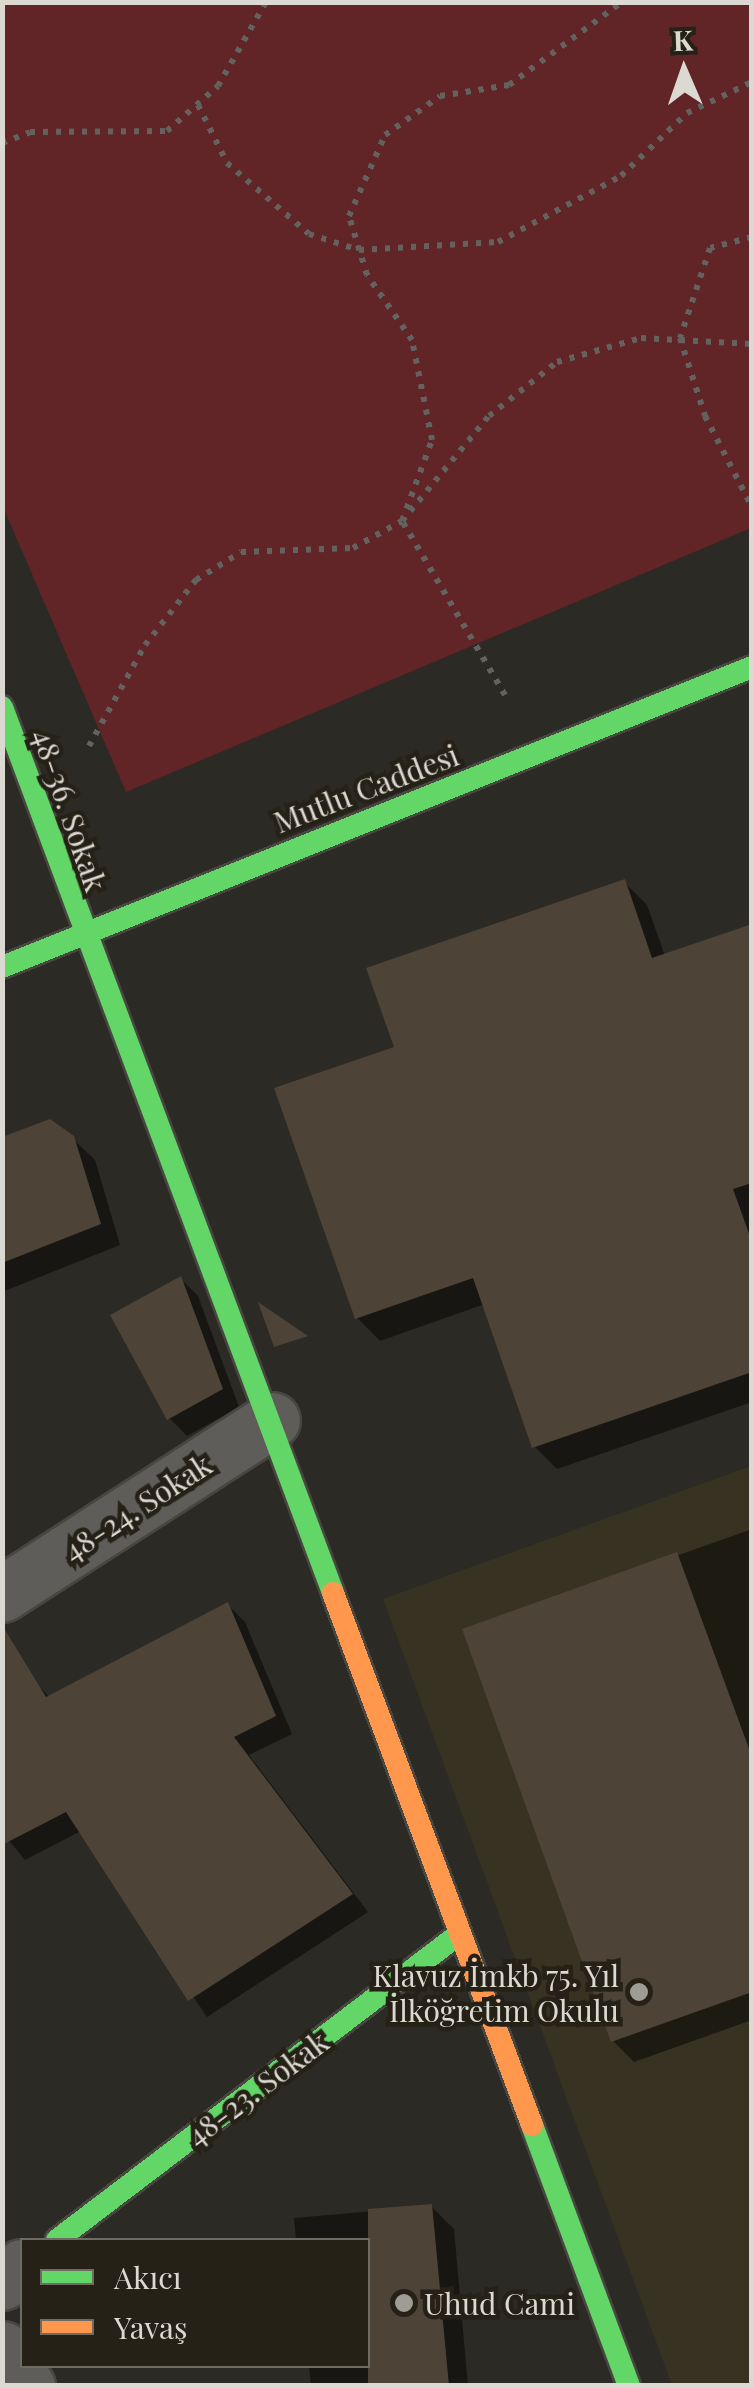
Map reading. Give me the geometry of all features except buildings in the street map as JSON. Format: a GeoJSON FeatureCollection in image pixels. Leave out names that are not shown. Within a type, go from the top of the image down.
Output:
{"type":"FeatureCollection","features":[{"type":"Feature","properties":{"kind":"street","name":"Mutlu Caddesi"},"geometry":{"type":"LineString","coordinates":[[2,967],[752,667]]}},
{"type":"Feature","properties":{"kind":"street","name":"48-36. Sokak"},"geometry":{"type":"LineString","coordinates":[[2,707],[82,932],[272,1420],[458,1934],[629,2386]]}},
{"type":"Feature","properties":{"kind":"street","name":"48-24. Sokak"},"geometry":{"type":"LineString","coordinates":[[2,1594],[272,1420]]}},
{"type":"Feature","properties":{"kind":"street","name":"48-23. Sokak"},"geometry":{"type":"LineString","coordinates":[[60,2238],[458,1934]]}},
{"type":"Feature","properties":{"kind":"street"},"geometry":{"type":"LineString","coordinates":[[2,2349],[27,2386]]}},
{"type":"Feature","properties":{"kind":"path"},"geometry":{"type":"LineString","coordinates":[[2,143],[30,132],[168,131],[218,86],[266,2]]}},
{"type":"Feature","properties":{"kind":"path"},"geometry":{"type":"LineString","coordinates":[[402,521],[432,440],[412,340],[367,276],[349,216],[385,135],[440,96],[509,85],[622,2]]}},
{"type":"Feature","properties":{"kind":"path"},"geometry":{"type":"LineString","coordinates":[[198,105],[228,164],[309,234],[359,250],[498,242],[621,176],[687,113],[752,82]]}},
{"type":"Feature","properties":{"kind":"path"},"geometry":{"type":"LineString","coordinates":[[752,237],[710,248],[680,338],[705,416],[752,506]]}},
{"type":"Feature","properties":{"kind":"path"},"geometry":{"type":"LineString","coordinates":[[44,826],[145,646],[196,580],[241,552],[353,548],[402,521],[489,416],[557,362],[640,338],[752,344]]}},
{"type":"Feature","properties":{"kind":"path"},"geometry":{"type":"LineString","coordinates":[[402,521],[538,752]]}},
{"type":"Feature","properties":{"kind":"shaded area"},"geometry":{"type":"Polygon","coordinates":[[[2,3],[751,3],[751,528],[126,792],[3,507],[2,3]]]}},
{"type":"Feature","properties":{"kind":"shaded area","name":"Klavuz İmkb 75. Yıl İlköğretim Okulu"},"geometry":{"type":"Polygon","coordinates":[[[751,1466],[751,2385],[672,2385],[383,1599],[751,1466]]]}},
{"type":"Feature","properties":{"kind":"traffic: fast"},"geometry":{"type":"LineString","coordinates":[[2,967],[752,667]]}},
{"type":"Feature","properties":{"kind":"traffic: fast"},"geometry":{"type":"LineString","coordinates":[[2,707],[333,1593]]}},
{"type":"Feature","properties":{"kind":"traffic: fast"},"geometry":{"type":"LineString","coordinates":[[60,2238],[458,1935]]}},
{"type":"Feature","properties":{"kind":"traffic: fast"},"geometry":{"type":"LineString","coordinates":[[532,2125],[629,2386]]}},
{"type":"Feature","properties":{"kind":"traffic: slow"},"geometry":{"type":"LineString","coordinates":[[333,1593],[532,2125]]}},
{"type":"Feature","properties":{"kind":"place","name":"Klavuz İmkb 75. Yıl İlköğretim Okulu"},"geometry":{"type":"Point","coordinates":[639,1992]}},
{"type":"Feature","properties":{"kind":"place","name":"Uhud Cami"},"geometry":{"type":"Point","coordinates":[404,2303]}}]}
